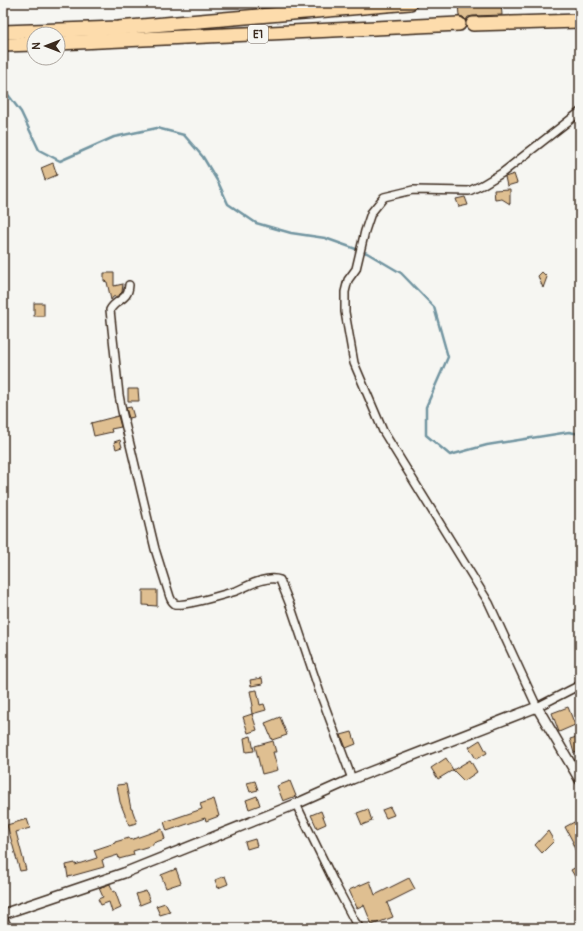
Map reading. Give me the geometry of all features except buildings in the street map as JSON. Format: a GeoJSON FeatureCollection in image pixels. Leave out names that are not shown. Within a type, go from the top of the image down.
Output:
{"type":"FeatureCollection","features":[{"type":"Feature","properties":{"kind":"highway","name":"E1"},"geometry":{"type":"LineString","coordinates":[[6,39],[410,3]]}},
{"type":"Feature","properties":{"kind":"highway"},"geometry":{"type":"LineString","coordinates":[[473,24],[580,21]]}},
{"type":"Feature","properties":{"kind":"highway","name":"E1"},"geometry":{"type":"LineString","coordinates":[[66,43],[459,24]]}},
{"type":"Feature","properties":{"kind":"highway","name":"E1"},"geometry":{"type":"LineString","coordinates":[[6,39],[26,43]]}},
{"type":"Feature","properties":{"kind":"street"},"geometry":{"type":"LineString","coordinates":[[580,112],[502,173],[469,191],[413,190],[384,197],[371,214],[365,231],[360,257],[356,269],[348,280],[345,292],[345,312],[354,363],[383,431],[489,603],[538,707],[580,780]]}},
{"type":"Feature","properties":{"kind":"street"},"geometry":{"type":"LineString","coordinates":[[129,285],[128,292],[125,297],[115,303],[110,310],[119,395],[146,511],[172,602],[175,604],[189,604],[236,591],[253,583],[275,579],[280,580],[352,779]]}},
{"type":"Feature","properties":{"kind":"street"},"geometry":{"type":"LineString","coordinates":[[8,928],[3,916],[124,873],[296,804],[352,779],[538,707],[580,685]]}},
{"type":"Feature","properties":{"kind":"street"},"geometry":{"type":"LineString","coordinates":[[296,804],[336,886],[355,922],[360,928]]}},
{"type":"Feature","properties":{"kind":"waterway"},"geometry":{"type":"LineString","coordinates":[[3,88],[21,112],[39,150],[60,161],[114,137],[157,128],[184,135],[203,157],[218,182],[228,204],[256,223],[291,233],[325,238],[367,253],[401,273],[434,307],[448,357],[426,407],[426,435],[450,455],[487,445],[569,432],[580,434]]}}]}
